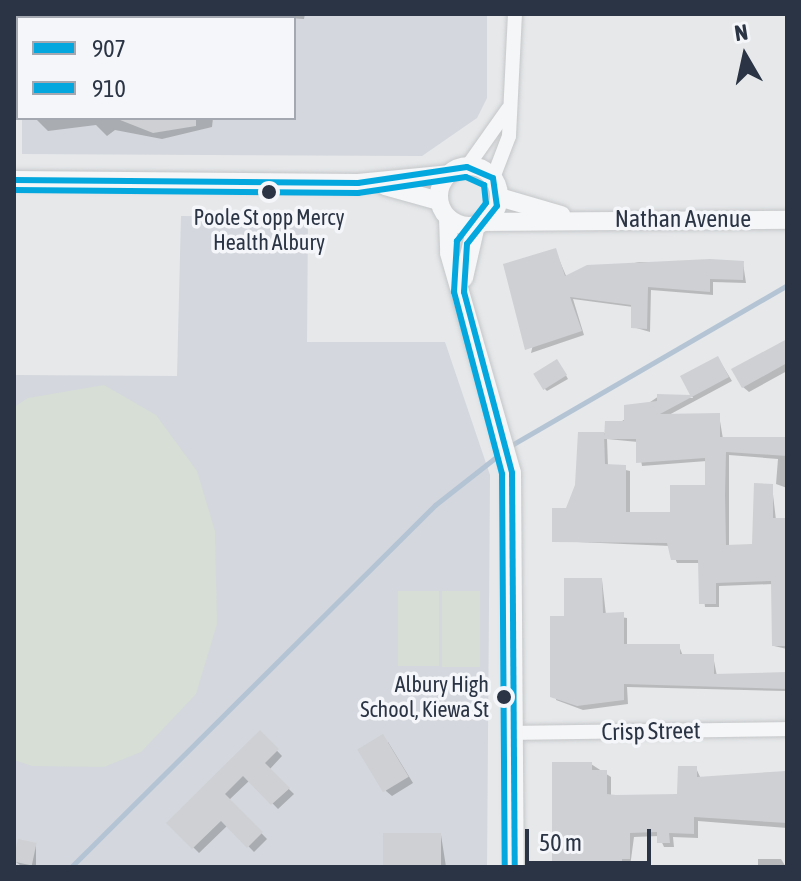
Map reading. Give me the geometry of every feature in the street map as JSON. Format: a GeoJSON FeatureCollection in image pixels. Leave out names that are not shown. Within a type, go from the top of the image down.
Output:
{"type":"FeatureCollection","features":[{"type":"Feature","properties":{"kind":"street"},"geometry":{"type":"LineString","coordinates":[[464,292],[463,258],[480,224],[499,197],[493,178],[506,148],[512,99],[515,14]]}},
{"type":"Feature","properties":{"kind":"street"},"geometry":{"type":"LineString","coordinates":[[14,180],[358,183],[449,174],[467,167],[512,99]]}},
{"type":"Feature","properties":{"kind":"street"},"geometry":{"type":"LineString","coordinates":[[467,167],[493,178]]}},
{"type":"Feature","properties":{"kind":"street"},"geometry":{"type":"LineString","coordinates":[[449,174],[439,201],[448,218],[449,253],[464,292],[502,425],[509,462],[515,867]]}},
{"type":"Feature","properties":{"kind":"street"},"geometry":{"type":"LineString","coordinates":[[358,183],[439,201]]}},
{"type":"Feature","properties":{"kind":"street","name":"Nathan Avenue"},"geometry":{"type":"LineString","coordinates":[[499,197],[578,218]]}},
{"type":"Feature","properties":{"kind":"street"},"geometry":{"type":"LineString","coordinates":[[448,218],[480,224]]}},
{"type":"Feature","properties":{"kind":"street","name":"Nathan Avenue"},"geometry":{"type":"LineString","coordinates":[[480,224],[578,218],[787,220]]}},
{"type":"Feature","properties":{"kind":"street","name":"Crisp Street"},"geometry":{"type":"LineString","coordinates":[[514,733],[787,729]]}},
{"type":"Feature","properties":{"kind":"shaded area"},"geometry":{"type":"Polygon","coordinates":[[[22,14],[487,14],[487,98],[477,118],[422,156],[22,154],[22,120],[296,120],[296,16],[22,14]]]}},
{"type":"Feature","properties":{"kind":"shaded area"},"geometry":{"type":"Polygon","coordinates":[[[181,216],[308,217],[307,342],[445,342],[490,475],[487,867],[14,867],[14,375],[177,376],[181,216]]]}},
{"type":"Feature","properties":{"kind":"shaded area"},"geometry":{"type":"Polygon","coordinates":[[[104,385],[156,415],[197,471],[215,531],[217,624],[196,694],[141,752],[104,767],[32,766],[14,760],[14,407],[28,398],[104,385]]]}},
{"type":"Feature","properties":{"kind":"shaded area"},"geometry":{"type":"Polygon","coordinates":[[[398,591],[439,591],[439,666],[398,666],[398,591]]]}},
{"type":"Feature","properties":{"kind":"shaded area"},"geometry":{"type":"Polygon","coordinates":[[[442,591],[480,591],[480,667],[442,667],[442,591]]]}},
{"type":"Feature","properties":{"kind":"building"},"geometry":{"type":"Polygon","coordinates":[[[120,120],[196,120],[196,126],[153,133],[120,120]]]}},
{"type":"Feature","properties":{"kind":"building"},"geometry":{"type":"Polygon","coordinates":[[[556,248],[565,276],[587,265],[710,259],[744,261],[743,280],[710,279],[710,292],[648,287],[647,329],[631,328],[631,305],[570,297],[582,331],[525,350],[503,264],[556,248]]]}},
{"type":"Feature","properties":{"kind":"building"},"geometry":{"type":"Polygon","coordinates":[[[787,339],[787,363],[742,388],[731,369],[787,339]]]}},
{"type":"Feature","properties":{"kind":"building"},"geometry":{"type":"Polygon","coordinates":[[[718,356],[729,377],[660,414],[720,413],[720,437],[787,437],[787,456],[726,452],[725,495],[726,545],[752,544],[754,483],[773,484],[773,518],[787,518],[787,646],[772,646],[771,581],[716,583],[716,604],[699,604],[698,560],[671,560],[667,543],[552,542],[552,508],[566,508],[575,485],[578,432],[604,432],[604,436],[605,421],[624,421],[624,405],[657,401],[657,394],[690,395],[680,376],[718,356]],[[604,439],[605,464],[626,465],[626,512],[670,512],[670,485],[705,485],[705,458],[636,463],[636,439],[604,439]]]}},
{"type":"Feature","properties":{"kind":"building"},"geometry":{"type":"Polygon","coordinates":[[[557,359],[567,375],[543,390],[533,374],[557,359]]]}},
{"type":"Feature","properties":{"kind":"building"},"geometry":{"type":"Polygon","coordinates":[[[564,578],[602,578],[603,613],[624,612],[624,644],[680,644],[680,654],[714,654],[714,674],[787,672],[787,689],[624,684],[624,700],[577,706],[550,697],[550,616],[564,616],[564,578]]]}},
{"type":"Feature","properties":{"kind":"building"},"geometry":{"type":"Polygon","coordinates":[[[260,730],[279,749],[265,763],[290,788],[271,805],[243,776],[225,794],[263,832],[247,848],[221,821],[192,849],[166,823],[260,730]]]}},
{"type":"Feature","properties":{"kind":"building"},"geometry":{"type":"Polygon","coordinates":[[[383,734],[409,777],[383,792],[357,749],[383,734]]]}},
{"type":"Feature","properties":{"kind":"building"},"geometry":{"type":"Polygon","coordinates":[[[552,762],[592,762],[592,770],[607,770],[607,794],[616,795],[677,794],[678,766],[697,766],[697,777],[786,771],[787,823],[694,817],[694,834],[669,833],[670,843],[657,843],[657,832],[630,833],[630,859],[622,859],[622,867],[552,867],[552,762]]]}},
{"type":"Feature","properties":{"kind":"building"},"geometry":{"type":"Polygon","coordinates":[[[383,833],[441,833],[441,867],[383,867],[383,833]]]}},
{"type":"Feature","properties":{"kind":"building"},"geometry":{"type":"Polygon","coordinates":[[[18,839],[37,843],[32,865],[14,862],[18,839]]]}},
{"type":"Feature","properties":{"kind":"waterway"},"geometry":{"type":"LineString","coordinates":[[508,447],[787,285]]}},
{"type":"Feature","properties":{"kind":"waterway"},"geometry":{"type":"LineString","coordinates":[[71,867],[435,505],[500,454]]}},
{"type":"Feature","properties":{"kind":"transit line","name":"907"},"geometry":{"type":"LineString","coordinates":[[14,180],[358,183],[467,167],[493,178],[497,206],[467,244],[464,292],[512,473],[515,867]]}},
{"type":"Feature","properties":{"kind":"transit line","name":"910"},"geometry":{"type":"LineString","coordinates":[[14,190],[358,193],[466,177],[484,185],[486,203],[457,241],[454,292],[502,474],[505,867]]}},
{"type":"Feature","properties":{"kind":"place","name":"Poole St opp Mercy Health Albury"},"geometry":{"type":"Point","coordinates":[269,192]}},
{"type":"Feature","properties":{"kind":"place","name":"Albury High School, Kiewa St"},"geometry":{"type":"Point","coordinates":[504,697]}}]}
